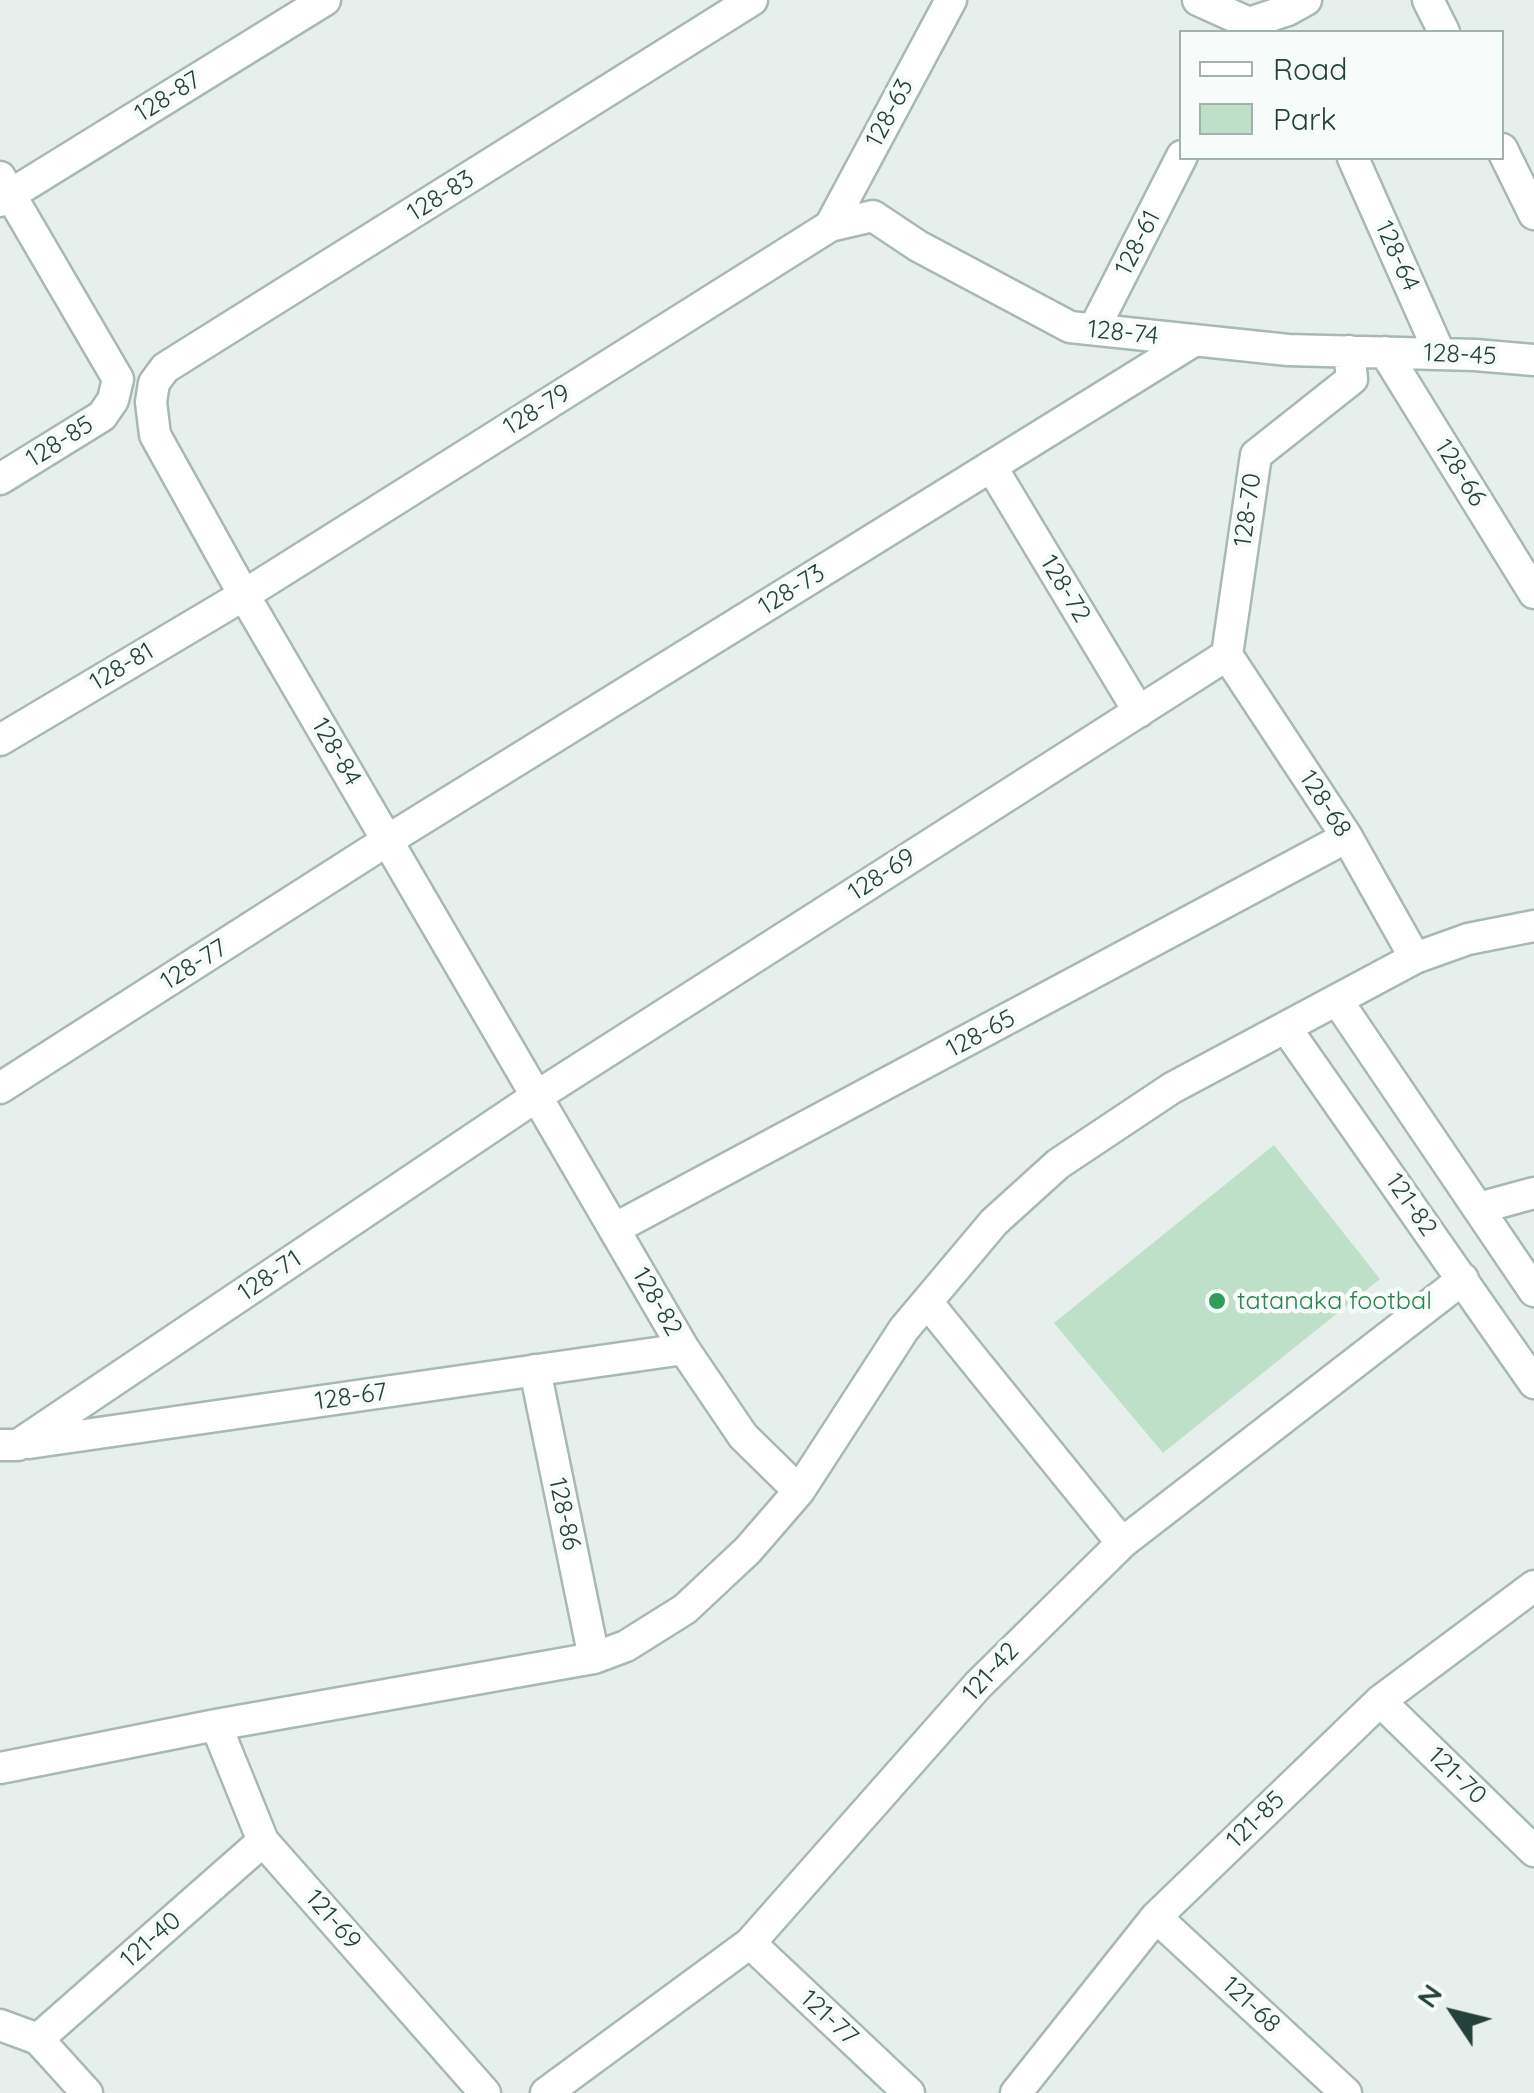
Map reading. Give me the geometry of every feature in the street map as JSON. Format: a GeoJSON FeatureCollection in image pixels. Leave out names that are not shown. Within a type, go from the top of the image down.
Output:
{"type":"FeatureCollection","features":[{"type":"Feature","properties":{"kind":"street","name":"128-87"},"geometry":{"type":"LineString","coordinates":[[4,191],[325,0]]}},
{"type":"Feature","properties":{"kind":"street","name":"128-63"},"geometry":{"type":"LineString","coordinates":[[830,226],[950,0]]}},
{"type":"Feature","properties":{"kind":"street"},"geometry":{"type":"LineString","coordinates":[[1198,0],[1246,28],[1297,14]]}},
{"type":"Feature","properties":{"kind":"street"},"geometry":{"type":"LineString","coordinates":[[1428,0],[1443,30]]}},
{"type":"Feature","properties":{"kind":"street","name":"128-83"},"geometry":{"type":"LineString","coordinates":[[150,402],[154,383],[165,368],[750,2]]}},
{"type":"Feature","properties":{"kind":"street"},"geometry":{"type":"LineString","coordinates":[[1504,153],[1534,214]]}},
{"type":"Feature","properties":{"kind":"street","name":"128-61"},"geometry":{"type":"LineString","coordinates":[[1094,329],[1180,160]]}},
{"type":"Feature","properties":{"kind":"street","name":"128-64"},"geometry":{"type":"LineString","coordinates":[[1354,160],[1440,354]]}},
{"type":"Feature","properties":{"kind":"street","name":"128-85"},"geometry":{"type":"LineString","coordinates":[[0,479],[102,416],[114,400],[118,378],[4,191]]}},
{"type":"Feature","properties":{"kind":"street","name":"128-74"},"geometry":{"type":"LineString","coordinates":[[830,226],[872,216],[918,246],[1070,327],[1288,350],[1386,352]]}},
{"type":"Feature","properties":{"kind":"street","name":"128-79"},"geometry":{"type":"LineString","coordinates":[[244,595],[830,226]]}},
{"type":"Feature","properties":{"kind":"street","name":"128-73"},"geometry":{"type":"LineString","coordinates":[[388,840],[1195,340]]}},
{"type":"Feature","properties":{"kind":"street","name":"128-70"},"geometry":{"type":"LineString","coordinates":[[1228,655],[1256,455],[1352,379],[1349,351]]}},
{"type":"Feature","properties":{"kind":"street","name":"128-45"},"geometry":{"type":"LineString","coordinates":[[1386,352],[1534,360]]}},
{"type":"Feature","properties":{"kind":"street","name":"128-66"},"geometry":{"type":"LineString","coordinates":[[1386,352],[1534,593]]}},
{"type":"Feature","properties":{"kind":"street","name":"128-84"},"geometry":{"type":"LineString","coordinates":[[150,402],[155,435],[244,595],[537,1096]]}},
{"type":"Feature","properties":{"kind":"street","name":"128-72"},"geometry":{"type":"LineString","coordinates":[[992,466],[1139,712]]}},
{"type":"Feature","properties":{"kind":"street","name":"128-81"},"geometry":{"type":"LineString","coordinates":[[0,740],[244,595]]}},
{"type":"Feature","properties":{"kind":"street","name":"128-69"},"geometry":{"type":"LineString","coordinates":[[537,1096],[1228,655]]}},
{"type":"Feature","properties":{"kind":"street","name":"128-68"},"geometry":{"type":"LineString","coordinates":[[1228,655],[1347,837],[1415,958]]}},
{"type":"Feature","properties":{"kind":"street","name":"128-65"},"geometry":{"type":"LineString","coordinates":[[614,1229],[1347,837]]}},
{"type":"Feature","properties":{"kind":"street","name":"128-77"},"geometry":{"type":"LineString","coordinates":[[0,1088],[388,840]]}},
{"type":"Feature","properties":{"kind":"street"},"geometry":{"type":"LineString","coordinates":[[0,1768],[594,1658],[626,1646],[685,1609],[748,1550],[799,1491],[904,1329],[994,1222],[1058,1164],[1172,1088],[1415,958],[1468,940],[1534,926]]}},
{"type":"Feature","properties":{"kind":"street"},"geometry":{"type":"LineString","coordinates":[[1337,1000],[1534,1291]]}},
{"type":"Feature","properties":{"kind":"street","name":"121-82"},"geometry":{"type":"LineString","coordinates":[[1286,1028],[1534,1383]]}},
{"type":"Feature","properties":{"kind":"street","name":"128-82"},"geometry":{"type":"LineString","coordinates":[[537,1096],[684,1349],[743,1436],[799,1491]]}},
{"type":"Feature","properties":{"kind":"street","name":"128-71"},"geometry":{"type":"LineString","coordinates":[[9,1445],[537,1096]]}},
{"type":"Feature","properties":{"kind":"street"},"geometry":{"type":"LineString","coordinates":[[1479,1208],[1534,1193]]}},
{"type":"Feature","properties":{"kind":"street","name":"121-42"},"geometry":{"type":"LineString","coordinates":[[546,2093],[750,1943],[978,1685],[1122,1543],[1463,1279]]}},
{"type":"Feature","properties":{"kind":"street"},"geometry":{"type":"LineString","coordinates":[[926,1302],[1122,1543]]}},
{"type":"Feature","properties":{"kind":"street","name":"128-67"},"geometry":{"type":"LineString","coordinates":[[9,1445],[684,1349]]}},
{"type":"Feature","properties":{"kind":"street","name":"128-86"},"geometry":{"type":"LineString","coordinates":[[535,1370],[594,1658]]}},
{"type":"Feature","properties":{"kind":"street","name":"121-85"},"geometry":{"type":"LineString","coordinates":[[1016,2093],[1156,1917],[1380,1701],[1534,1586]]}},
{"type":"Feature","properties":{"kind":"street","name":"121-70"},"geometry":{"type":"LineString","coordinates":[[1380,1701],[1534,1851]]}},
{"type":"Feature","properties":{"kind":"street","name":"121-69"},"geometry":{"type":"LineString","coordinates":[[216,1725],[263,1842],[485,2093]]}},
{"type":"Feature","properties":{"kind":"street","name":"121-40"},"geometry":{"type":"LineString","coordinates":[[38,2039],[263,1842]]}},
{"type":"Feature","properties":{"kind":"street","name":"121-68"},"geometry":{"type":"LineString","coordinates":[[1156,1917],[1346,2093]]}},
{"type":"Feature","properties":{"kind":"street","name":"121-77"},"geometry":{"type":"LineString","coordinates":[[750,1943],[909,2093]]}},
{"type":"Feature","properties":{"kind":"street"},"geometry":{"type":"LineString","coordinates":[[0,2025],[38,2039],[87,2093]]}},
{"type":"Feature","properties":{"kind":"green space","name":"tatanaka footbal"},"geometry":{"type":"Polygon","coordinates":[[[1274,1145],[1380,1279],[1163,1453],[1054,1323],[1274,1145]]]}},
{"type":"Feature","properties":{"kind":"place","name":"tatanaka footbal"},"geometry":{"type":"Point","coordinates":[1217,1301]}}]}
